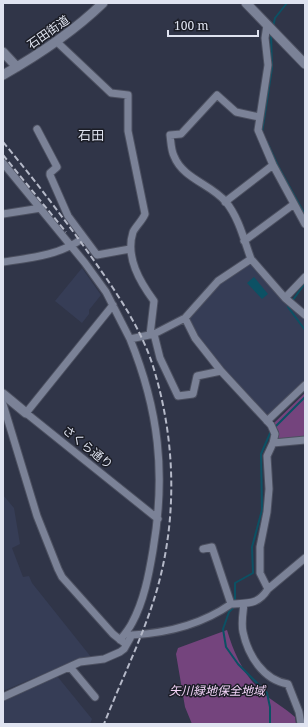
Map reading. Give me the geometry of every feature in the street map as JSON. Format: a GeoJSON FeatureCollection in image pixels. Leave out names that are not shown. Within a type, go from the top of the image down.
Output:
{"type":"FeatureCollection","features":[{"type":"Feature","properties":{"kind":"street","name":"石田街道"},"geometry":{"type":"LineString","coordinates":[[3,75],[17,68],[57,42],[103,3]]}},
{"type":"Feature","properties":{"kind":"street"},"geometry":{"type":"LineString","coordinates":[[247,3],[305,64]]}},
{"type":"Feature","properties":{"kind":"street"},"geometry":{"type":"LineString","coordinates":[[270,28],[266,38],[268,65],[258,130],[273,165],[305,224]]}},
{"type":"Feature","properties":{"kind":"street"},"geometry":{"type":"LineString","coordinates":[[57,42],[111,93],[128,95],[128,131],[145,214],[134,231],[130,249],[140,281],[154,301],[152,335],[160,358],[178,396],[193,394],[197,376],[221,371]]}},
{"type":"Feature","properties":{"kind":"street"},"geometry":{"type":"LineString","coordinates":[[3,52],[17,68]]}},
{"type":"Feature","properties":{"kind":"street"},"geometry":{"type":"LineString","coordinates":[[259,117],[236,112],[217,95],[182,134],[170,135],[173,156],[182,170],[203,183],[225,202],[235,218],[251,259],[289,302],[305,315]]}},
{"type":"Feature","properties":{"kind":"street"},"geometry":{"type":"LineString","coordinates":[[37,129],[57,167],[50,173],[50,175],[68,216],[96,255],[130,249]]}},
{"type":"Feature","properties":{"kind":"street"},"geometry":{"type":"LineString","coordinates":[[3,162],[72,247],[103,288],[130,338],[148,389],[158,443],[160,475],[158,519],[144,589],[132,623],[120,640]]}},
{"type":"Feature","properties":{"kind":"street"},"geometry":{"type":"LineString","coordinates":[[225,202],[273,165]]}},
{"type":"Feature","properties":{"kind":"street"},"geometry":{"type":"LineString","coordinates":[[244,241],[294,204]]}},
{"type":"Feature","properties":{"kind":"street"},"geometry":{"type":"LineString","coordinates":[[3,214],[41,208]]}},
{"type":"Feature","properties":{"kind":"street"},"geometry":{"type":"LineString","coordinates":[[3,262],[32,258],[72,247],[83,238]]}},
{"type":"Feature","properties":{"kind":"street"},"geometry":{"type":"LineString","coordinates":[[130,338],[152,335],[185,318],[218,281],[251,259]]}},
{"type":"Feature","properties":{"kind":"street"},"geometry":{"type":"LineString","coordinates":[[289,302],[305,277]]}},
{"type":"Feature","properties":{"kind":"street"},"geometry":{"type":"LineString","coordinates":[[26,413],[113,306]]}},
{"type":"Feature","properties":{"kind":"street"},"geometry":{"type":"LineString","coordinates":[[185,318],[195,338],[221,371],[269,423],[275,434],[267,456],[267,512],[260,547],[260,573],[268,589]]}},
{"type":"Feature","properties":{"kind":"street"},"geometry":{"type":"LineString","coordinates":[[269,423],[305,386]]}},
{"type":"Feature","properties":{"kind":"street","name":"さくら通り"},"geometry":{"type":"LineString","coordinates":[[3,394],[158,519]]}},
{"type":"Feature","properties":{"kind":"street"},"geometry":{"type":"LineString","coordinates":[[3,404],[37,516],[62,577],[120,640],[127,644]]}},
{"type":"Feature","properties":{"kind":"street"},"geometry":{"type":"LineString","coordinates":[[273,443],[305,440]]}},
{"type":"Feature","properties":{"kind":"street"},"geometry":{"type":"LineString","coordinates":[[203,549],[212,547],[231,604]]}},
{"type":"Feature","properties":{"kind":"street"},"geometry":{"type":"LineString","coordinates":[[3,697],[80,662],[104,659],[120,652],[132,635],[164,632],[192,625],[216,614],[231,604],[242,604],[263,598],[268,589],[305,558]]}},
{"type":"Feature","properties":{"kind":"street"},"geometry":{"type":"LineString","coordinates":[[242,604],[243,631],[248,648],[258,666],[275,681],[288,684],[303,722]]}},
{"type":"Feature","properties":{"kind":"street"},"geometry":{"type":"LineString","coordinates":[[70,667],[95,697]]}},
{"type":"Feature","properties":{"kind":"shaded area"},"geometry":{"type":"Polygon","coordinates":[[[251,259],[305,315],[305,390],[267,421],[221,371],[185,318],[218,281],[251,259]]]}},
{"type":"Feature","properties":{"kind":"shaded area"},"geometry":{"type":"Polygon","coordinates":[[[82,268],[101,295],[89,310],[89,314],[82,323],[55,301],[82,268]]]}},
{"type":"Feature","properties":{"kind":"shaded area"},"geometry":{"type":"Polygon","coordinates":[[[254,277],[268,294],[262,299],[247,283],[254,277]]]}},
{"type":"Feature","properties":{"kind":"shaded area"},"geometry":{"type":"Polygon","coordinates":[[[3,495],[14,508],[20,544],[12,548],[23,577],[29,576],[32,583],[91,657],[79,659],[3,691],[3,495]]]}},
{"type":"Feature","properties":{"kind":"shaded area"},"geometry":{"type":"Polygon","coordinates":[[[57,676],[92,719],[90,724],[3,724],[3,700],[57,676]]]}},
{"type":"Feature","properties":{"kind":"green space"},"geometry":{"type":"Polygon","coordinates":[[[305,393],[305,437],[276,441],[279,432],[274,423],[305,393]]]}},
{"type":"Feature","properties":{"kind":"green space","name":"矢川緑地保全地域"},"geometry":{"type":"Polygon","coordinates":[[[227,630],[236,656],[250,679],[262,692],[295,717],[296,724],[192,724],[185,707],[176,654],[178,648],[227,630]]]}},
{"type":"Feature","properties":{"kind":"waterway"},"geometry":{"type":"LineString","coordinates":[[273,27],[275,18],[287,3]]}},
{"type":"Feature","properties":{"kind":"waterway"},"geometry":{"type":"LineString","coordinates":[[262,132],[272,68],[271,34]]}},
{"type":"Feature","properties":{"kind":"waterway"},"geometry":{"type":"LineString","coordinates":[[267,142],[278,166],[305,215]]}},
{"type":"Feature","properties":{"kind":"waterway"},"geometry":{"type":"LineString","coordinates":[[305,283],[288,307],[305,330]]}},
{"type":"Feature","properties":{"kind":"waterway"},"geometry":{"type":"LineString","coordinates":[[274,428],[305,397]]}},
{"type":"Feature","properties":{"kind":"waterway"},"geometry":{"type":"LineString","coordinates":[[235,601],[235,583],[253,573],[252,547],[262,510],[261,454],[271,431]]}},
{"type":"Feature","properties":{"kind":"waterway"},"geometry":{"type":"LineString","coordinates":[[235,606],[229,612],[223,629],[226,647],[238,664],[267,693],[270,707],[270,724]]}},
{"type":"Feature","properties":{"kind":"railway"},"geometry":{"type":"LineString","coordinates":[[3,142],[80,241],[130,315],[146,347],[152,363],[160,390],[165,418],[169,446],[171,502],[169,530],[164,558],[158,586],[147,621],[104,724]]}},
{"type":"Feature","properties":{"kind":"railway"},"geometry":{"type":"LineString","coordinates":[[3,155],[66,232]]}},
{"type":"Feature","properties":{"kind":"district","name":"石田"},"geometry":{"type":"Point","coordinates":[91,135]}}]}
